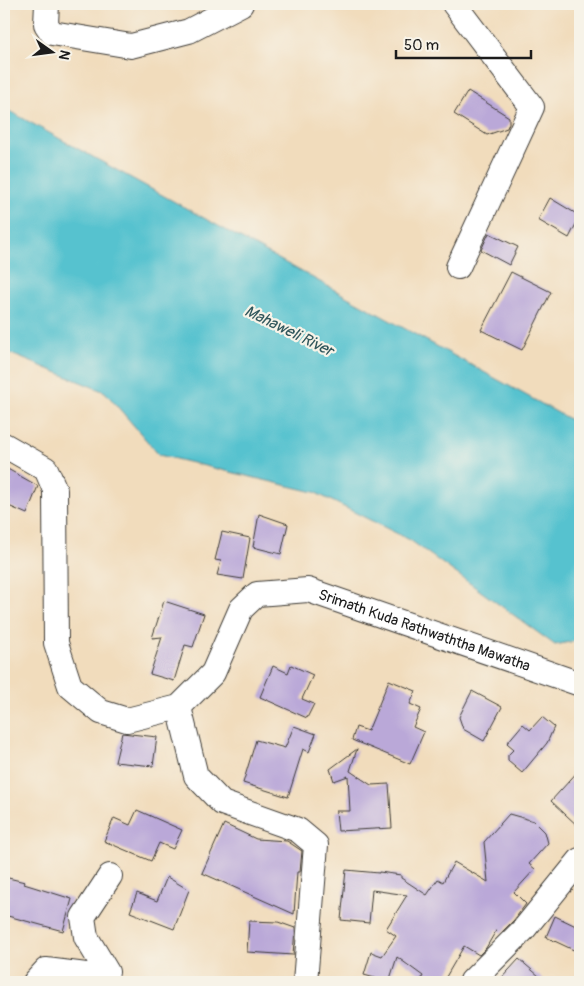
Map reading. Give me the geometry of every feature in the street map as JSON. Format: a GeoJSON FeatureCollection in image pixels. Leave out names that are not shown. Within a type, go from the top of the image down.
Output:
{"type":"FeatureCollection","features":[{"type":"Feature","properties":{"kind":"street"},"geometry":{"type":"LineString","coordinates":[[47,4],[46,24],[52,33],[131,46],[190,31],[241,4]]}},
{"type":"Feature","properties":{"kind":"street"},"geometry":{"type":"LineString","coordinates":[[454,4],[532,107],[458,267]]}},
{"type":"Feature","properties":{"kind":"street"},"geometry":{"type":"LineString","coordinates":[[4,444],[46,469],[56,490],[56,643],[70,686],[101,712],[128,720],[179,707],[196,776],[222,802],[298,830],[316,845],[305,982]]}},
{"type":"Feature","properties":{"kind":"street","name":"Srimath Kuda Rathwaththa Mawatha"},"geometry":{"type":"LineString","coordinates":[[179,707],[213,673],[241,609],[257,594],[308,590],[580,684]]}},
{"type":"Feature","properties":{"kind":"street"},"geometry":{"type":"LineString","coordinates":[[472,981],[524,929],[580,860]]}},
{"type":"Feature","properties":{"kind":"street"},"geometry":{"type":"LineString","coordinates":[[35,982],[46,970],[94,976],[107,972],[86,936],[83,917],[110,876]]}},
{"type":"Feature","properties":{"kind":"water","name":"Mahaweli River"},"geometry":{"type":"Polygon","coordinates":[[[4,108],[580,425],[580,640],[555,645],[410,540],[314,492],[159,455],[105,392],[4,351],[4,108]]]}},
{"type":"Feature","properties":{"kind":"building"},"geometry":{"type":"Polygon","coordinates":[[[468,91],[509,117],[507,128],[487,135],[454,114],[468,91]]]}},
{"type":"Feature","properties":{"kind":"building"},"geometry":{"type":"Polygon","coordinates":[[[550,198],[580,216],[569,238],[538,220],[550,198]]]}},
{"type":"Feature","properties":{"kind":"building"},"geometry":{"type":"Polygon","coordinates":[[[489,233],[518,247],[509,265],[481,250],[489,233]]]}},
{"type":"Feature","properties":{"kind":"building"},"geometry":{"type":"Polygon","coordinates":[[[511,272],[551,292],[522,350],[481,330],[511,272]]]}},
{"type":"Feature","properties":{"kind":"building"},"geometry":{"type":"Polygon","coordinates":[[[4,467],[38,486],[27,514],[4,504],[4,467]]]}},
{"type":"Feature","properties":{"kind":"building"},"geometry":{"type":"Polygon","coordinates":[[[259,514],[288,524],[281,554],[253,547],[259,514]]]}},
{"type":"Feature","properties":{"kind":"building"},"geometry":{"type":"Polygon","coordinates":[[[222,532],[250,538],[243,579],[217,575],[221,561],[215,560],[222,532]]]}},
{"type":"Feature","properties":{"kind":"building"},"geometry":{"type":"Polygon","coordinates":[[[164,601],[204,614],[193,647],[185,645],[174,681],[150,674],[162,637],[152,638],[164,601]]]}},
{"type":"Feature","properties":{"kind":"building"},"geometry":{"type":"Polygon","coordinates":[[[291,665],[313,675],[302,699],[314,704],[307,718],[260,697],[273,666],[288,673],[291,665]]]}},
{"type":"Feature","properties":{"kind":"building"},"geometry":{"type":"Polygon","coordinates":[[[389,680],[416,691],[410,704],[421,709],[413,727],[424,732],[410,764],[352,740],[356,727],[368,731],[389,680]]]}},
{"type":"Feature","properties":{"kind":"building"},"geometry":{"type":"Polygon","coordinates":[[[472,691],[502,707],[484,741],[463,729],[459,717],[472,691]]]}},
{"type":"Feature","properties":{"kind":"building"},"geometry":{"type":"Polygon","coordinates":[[[542,717],[554,727],[547,743],[522,773],[508,761],[508,755],[514,749],[507,743],[523,724],[530,730],[542,717]]]}},
{"type":"Feature","properties":{"kind":"building"},"geometry":{"type":"Polygon","coordinates":[[[294,726],[316,734],[309,752],[303,749],[288,797],[243,783],[256,740],[285,748],[294,726]]]}},
{"type":"Feature","properties":{"kind":"building"},"geometry":{"type":"Polygon","coordinates":[[[122,733],[157,737],[153,766],[115,762],[122,733]]]}},
{"type":"Feature","properties":{"kind":"building"},"geometry":{"type":"Polygon","coordinates":[[[357,749],[350,771],[371,785],[389,784],[392,828],[338,831],[336,811],[350,811],[348,776],[334,781],[330,769],[357,749]]]}},
{"type":"Feature","properties":{"kind":"building"},"geometry":{"type":"Polygon","coordinates":[[[580,769],[580,828],[551,801],[580,769]]]}},
{"type":"Feature","properties":{"kind":"building"},"geometry":{"type":"Polygon","coordinates":[[[137,810],[182,830],[173,849],[159,843],[151,861],[104,841],[114,818],[130,825],[137,810]]]}},
{"type":"Feature","properties":{"kind":"building"},"geometry":{"type":"Polygon","coordinates":[[[509,814],[534,821],[545,832],[548,843],[529,864],[535,869],[514,892],[526,904],[514,920],[501,933],[497,929],[486,948],[479,955],[464,946],[443,982],[420,982],[423,976],[397,957],[389,982],[364,975],[371,952],[382,956],[396,936],[386,929],[407,895],[372,890],[369,923],[341,920],[346,870],[401,875],[401,878],[427,895],[438,879],[443,882],[454,862],[488,882],[484,842],[509,814]]]}},
{"type":"Feature","properties":{"kind":"building"},"geometry":{"type":"Polygon","coordinates":[[[224,824],[256,839],[287,841],[302,851],[300,872],[297,872],[294,914],[202,873],[224,824]]]}},
{"type":"Feature","properties":{"kind":"building"},"geometry":{"type":"Polygon","coordinates":[[[4,877],[25,882],[24,884],[72,899],[63,931],[4,915],[4,877]]]}},
{"type":"Feature","properties":{"kind":"building"},"geometry":{"type":"Polygon","coordinates":[[[167,877],[189,890],[174,929],[130,912],[137,893],[157,901],[167,877]]]}},
{"type":"Feature","properties":{"kind":"building"},"geometry":{"type":"Polygon","coordinates":[[[555,916],[580,928],[580,953],[546,937],[555,916]]]}},
{"type":"Feature","properties":{"kind":"building"},"geometry":{"type":"Polygon","coordinates":[[[249,921],[278,922],[295,928],[293,955],[247,952],[249,921]]]}},
{"type":"Feature","properties":{"kind":"building"},"geometry":{"type":"Polygon","coordinates":[[[519,959],[546,982],[498,982],[519,959]]]}}]}
